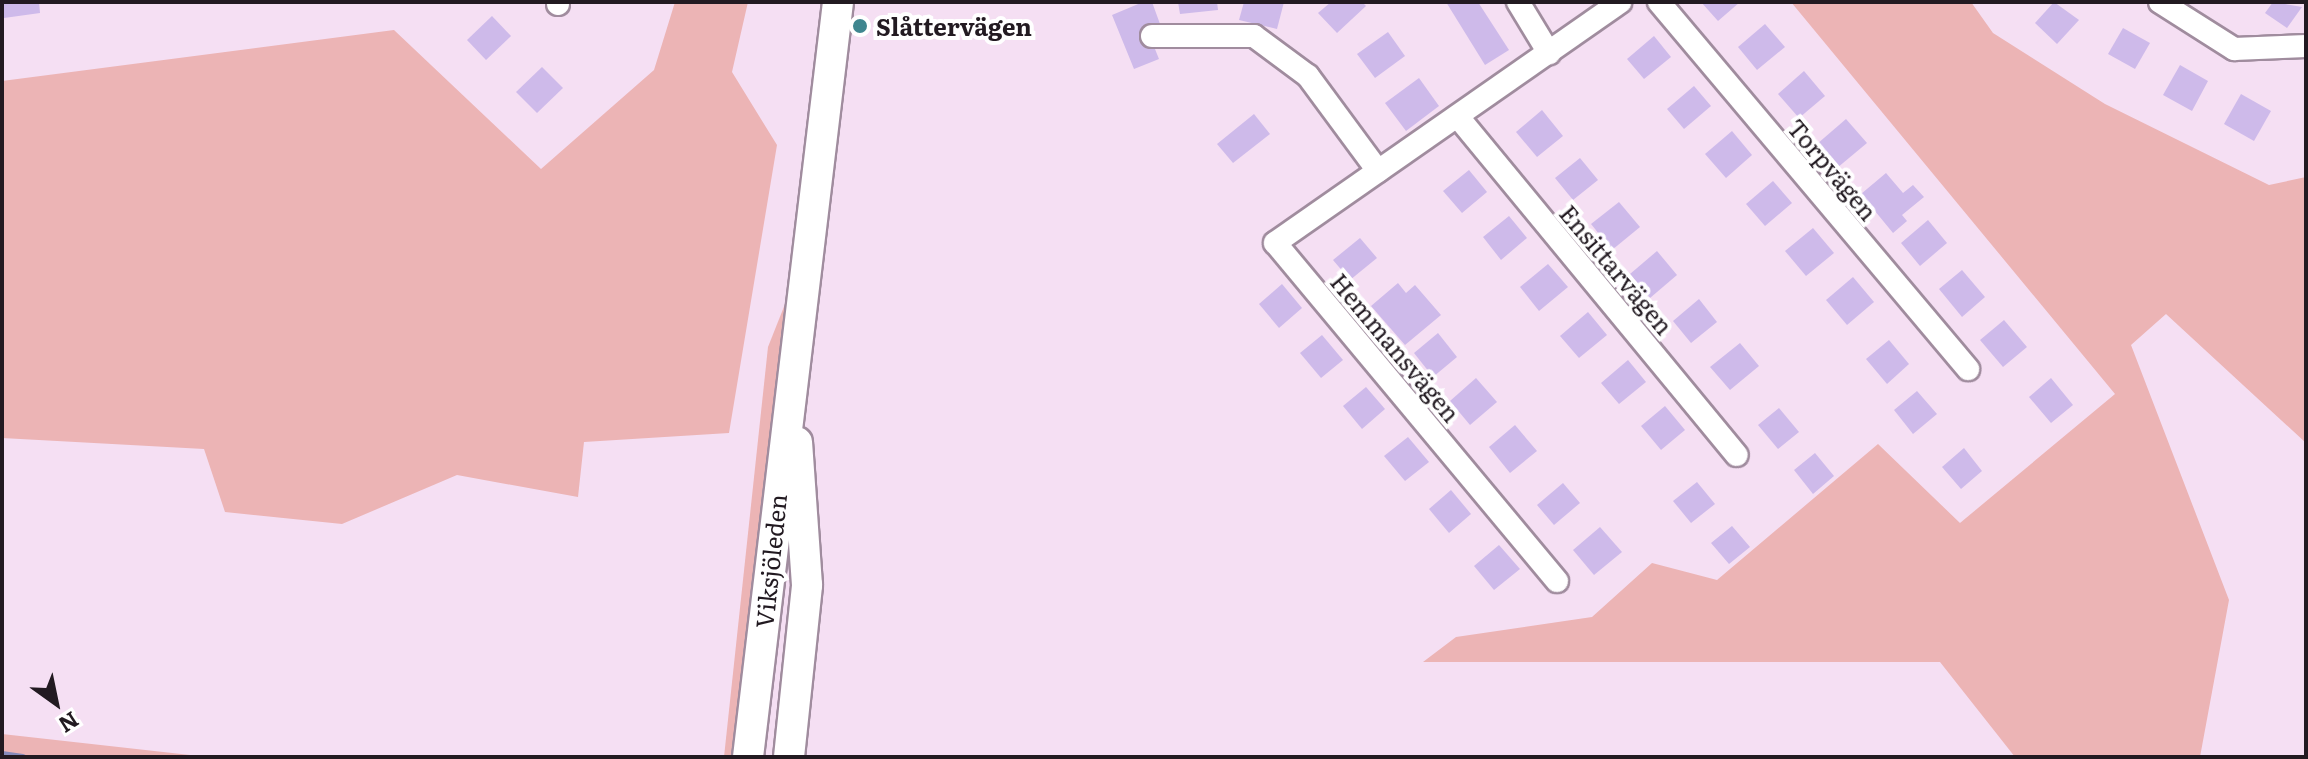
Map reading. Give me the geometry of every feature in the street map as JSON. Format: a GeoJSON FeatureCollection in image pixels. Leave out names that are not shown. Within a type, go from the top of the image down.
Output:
{"type":"FeatureCollection","features":[{"type":"Feature","properties":{"kind":"main road","name":"Viksjöleden"},"geometry":{"type":"LineString","coordinates":[[748,757],[792,364],[806,286],[838,2]]}},
{"type":"Feature","properties":{"kind":"main road","name":"Viksjöleden"},"geometry":{"type":"LineString","coordinates":[[789,757],[807,585],[792,364]]}},
{"type":"Feature","properties":{"kind":"street"},"geometry":{"type":"LineString","coordinates":[[1518,2],[1549,53]]}},
{"type":"Feature","properties":{"kind":"street","name":"Hemmansvägen"},"geometry":{"type":"LineString","coordinates":[[1557,581],[1275,243],[1620,2]]}},
{"type":"Feature","properties":{"kind":"street","name":"Torpvägen"},"geometry":{"type":"LineString","coordinates":[[1659,2],[1968,369]]}},
{"type":"Feature","properties":{"kind":"street"},"geometry":{"type":"LineString","coordinates":[[2160,2],[2234,49],[2306,46]]}},
{"type":"Feature","properties":{"kind":"street"},"geometry":{"type":"LineString","coordinates":[[1152,36],[1254,36],[1308,76],[1378,171]]}},
{"type":"Feature","properties":{"kind":"street","name":"Ensittarvägen"},"geometry":{"type":"LineString","coordinates":[[1458,117],[1737,455]]}},
{"type":"Feature","properties":{"kind":"shaded area"},"geometry":{"type":"Polygon","coordinates":[[[675,2],[748,2],[732,72],[777,145],[729,433],[584,442],[578,497],[457,475],[342,524],[225,512],[204,449],[2,438],[2,81],[394,30],[541,169],[654,70],[675,2]]]}},
{"type":"Feature","properties":{"kind":"shaded area"},"geometry":{"type":"Polygon","coordinates":[[[1791,2],[1971,2],[1993,33],[2105,104],[2269,185],[2306,177],[2306,443],[2166,314],[2131,345],[2229,600],[2200,757],[2015,757],[1940,662],[1423,662],[1456,637],[1592,617],[1652,563],[1717,580],[1878,444],[1960,523],[2115,394],[1791,2]]]}},
{"type":"Feature","properties":{"kind":"shaded area"},"geometry":{"type":"Polygon","coordinates":[[[789,294],[744,757],[724,757],[768,347],[789,294]]]}},
{"type":"Feature","properties":{"kind":"shaded area"},"geometry":{"type":"Polygon","coordinates":[[[2,734],[208,757],[2,757],[2,734]]]}},
{"type":"Feature","properties":{"kind":"building"},"geometry":{"type":"Polygon","coordinates":[[[2,2],[39,2],[40,13],[4,18],[2,2]]]}},
{"type":"Feature","properties":{"kind":"building"},"geometry":{"type":"Polygon","coordinates":[[[1143,2],[1152,2],[1160,24],[1147,29],[1159,59],[1134,69],[1112,15],[1143,2]]]}},
{"type":"Feature","properties":{"kind":"building"},"geometry":{"type":"Polygon","coordinates":[[[1178,2],[1217,2],[1218,10],[1180,14],[1178,2]]]}},
{"type":"Feature","properties":{"kind":"building"},"geometry":{"type":"Polygon","coordinates":[[[1244,2],[1284,2],[1277,29],[1239,20],[1244,2]]]}},
{"type":"Feature","properties":{"kind":"building"},"geometry":{"type":"Polygon","coordinates":[[[1331,2],[1362,2],[1366,6],[1337,33],[1318,13],[1331,2]]]}},
{"type":"Feature","properties":{"kind":"building"},"geometry":{"type":"Polygon","coordinates":[[[1446,2],[1478,2],[1509,50],[1485,65],[1446,2]]]}},
{"type":"Feature","properties":{"kind":"building"},"geometry":{"type":"Polygon","coordinates":[[[1701,2],[1740,2],[1718,21],[1701,2]]]}},
{"type":"Feature","properties":{"kind":"building"},"geometry":{"type":"Polygon","coordinates":[[[2054,2],[2079,20],[2057,44],[2035,23],[2054,2]]]}},
{"type":"Feature","properties":{"kind":"building"},"geometry":{"type":"Polygon","coordinates":[[[2273,2],[2302,7],[2287,28],[2265,13],[2273,2]]]}},
{"type":"Feature","properties":{"kind":"building"},"geometry":{"type":"Polygon","coordinates":[[[492,16],[511,36],[486,60],[467,40],[492,16]]]}},
{"type":"Feature","properties":{"kind":"building"},"geometry":{"type":"Polygon","coordinates":[[[1765,24],[1785,47],[1757,70],[1738,47],[1765,24]]]}},
{"type":"Feature","properties":{"kind":"building"},"geometry":{"type":"Polygon","coordinates":[[[2123,28],[2150,43],[2135,69],[2108,54],[2123,28]]]}},
{"type":"Feature","properties":{"kind":"building"},"geometry":{"type":"Polygon","coordinates":[[[1388,32],[1405,56],[1375,78],[1357,54],[1388,32]]]}},
{"type":"Feature","properties":{"kind":"building"},"geometry":{"type":"Polygon","coordinates":[[[1654,36],[1671,57],[1644,79],[1627,59],[1654,36]]]}},
{"type":"Feature","properties":{"kind":"building"},"geometry":{"type":"Polygon","coordinates":[[[2180,65],[2208,81],[2192,111],[2163,95],[2180,65]]]}},
{"type":"Feature","properties":{"kind":"building"},"geometry":{"type":"Polygon","coordinates":[[[542,67],[563,88],[537,113],[516,92],[542,67]]]}},
{"type":"Feature","properties":{"kind":"building"},"geometry":{"type":"Polygon","coordinates":[[[1804,71],[1825,96],[1799,118],[1778,94],[1804,71]]]}},
{"type":"Feature","properties":{"kind":"building"},"geometry":{"type":"Polygon","coordinates":[[[1419,78],[1439,106],[1406,131],[1385,103],[1419,78]]]}},
{"type":"Feature","properties":{"kind":"building"},"geometry":{"type":"Polygon","coordinates":[[[1694,86],[1711,106],[1684,129],[1667,109],[1694,86]]]}},
{"type":"Feature","properties":{"kind":"building"},"geometry":{"type":"Polygon","coordinates":[[[2241,94],[2271,111],[2254,141],[2224,124],[2241,94]]]}},
{"type":"Feature","properties":{"kind":"building"},"geometry":{"type":"Polygon","coordinates":[[[1542,110],[1563,136],[1537,157],[1516,132],[1542,110]]]}},
{"type":"Feature","properties":{"kind":"building"},"geometry":{"type":"Polygon","coordinates":[[[1254,114],[1270,134],[1233,163],[1217,144],[1254,114]]]}},
{"type":"Feature","properties":{"kind":"building"},"geometry":{"type":"Polygon","coordinates":[[[1846,119],[1867,143],[1837,168],[1817,144],[1846,119]]]}},
{"type":"Feature","properties":{"kind":"building"},"geometry":{"type":"Polygon","coordinates":[[[1732,131],[1752,155],[1726,178],[1705,154],[1732,131]]]}},
{"type":"Feature","properties":{"kind":"building"},"geometry":{"type":"Polygon","coordinates":[[[1580,158],[1598,180],[1573,200],[1555,178],[1580,158]]]}},
{"type":"Feature","properties":{"kind":"building"},"geometry":{"type":"Polygon","coordinates":[[[1469,170],[1487,192],[1462,213],[1443,191],[1469,170]]]}},
{"type":"Feature","properties":{"kind":"building"},"geometry":{"type":"Polygon","coordinates":[[[1886,173],[1903,193],[1913,185],[1924,197],[1902,215],[1907,221],[1893,233],[1861,194],[1886,173]]]}},
{"type":"Feature","properties":{"kind":"building"},"geometry":{"type":"Polygon","coordinates":[[[1773,181],[1792,203],[1765,226],[1746,204],[1773,181]]]}},
{"type":"Feature","properties":{"kind":"building"},"geometry":{"type":"Polygon","coordinates":[[[1619,202],[1640,227],[1612,250],[1591,224],[1619,202]]]}},
{"type":"Feature","properties":{"kind":"building"},"geometry":{"type":"Polygon","coordinates":[[[1509,216],[1527,238],[1501,260],[1483,237],[1509,216]]]}},
{"type":"Feature","properties":{"kind":"building"},"geometry":{"type":"Polygon","coordinates":[[[1928,220],[1947,243],[1920,266],[1901,243],[1928,220]]]}},
{"type":"Feature","properties":{"kind":"building"},"geometry":{"type":"Polygon","coordinates":[[[1813,228],[1834,253],[1806,276],[1785,251],[1813,228]]]}},
{"type":"Feature","properties":{"kind":"building"},"geometry":{"type":"Polygon","coordinates":[[[1360,238],[1377,258],[1350,280],[1333,260],[1360,238]]]}},
{"type":"Feature","properties":{"kind":"building"},"geometry":{"type":"Polygon","coordinates":[[[1657,251],[1677,275],[1650,298],[1630,274],[1657,251]]]}},
{"type":"Feature","properties":{"kind":"building"},"geometry":{"type":"Polygon","coordinates":[[[1548,264],[1568,287],[1539,311],[1520,287],[1548,264]]]}},
{"type":"Feature","properties":{"kind":"building"},"geometry":{"type":"Polygon","coordinates":[[[1962,270],[1985,297],[1962,317],[1939,289],[1962,270]]]}},
{"type":"Feature","properties":{"kind":"building"},"geometry":{"type":"Polygon","coordinates":[[[1853,277],[1874,302],[1847,325],[1826,300],[1853,277]]]}},
{"type":"Feature","properties":{"kind":"building"},"geometry":{"type":"Polygon","coordinates":[[[1398,283],[1406,293],[1415,285],[1441,315],[1405,345],[1371,306],[1398,283]]]}},
{"type":"Feature","properties":{"kind":"building"},"geometry":{"type":"Polygon","coordinates":[[[1282,284],[1302,308],[1279,328],[1259,304],[1282,284]]]}},
{"type":"Feature","properties":{"kind":"building"},"geometry":{"type":"Polygon","coordinates":[[[1699,299],[1717,322],[1691,343],[1673,321],[1699,299]]]}},
{"type":"Feature","properties":{"kind":"building"},"geometry":{"type":"Polygon","coordinates":[[[1588,312],[1607,335],[1579,358],[1560,336],[1588,312]]]}},
{"type":"Feature","properties":{"kind":"building"},"geometry":{"type":"Polygon","coordinates":[[[2004,320],[2027,347],[2003,367],[1980,340],[2004,320]]]}},
{"type":"Feature","properties":{"kind":"building"},"geometry":{"type":"Polygon","coordinates":[[[1438,333],[1457,357],[1433,377],[1414,353],[1438,333]]]}},
{"type":"Feature","properties":{"kind":"building"},"geometry":{"type":"Polygon","coordinates":[[[1322,335],[1343,360],[1321,378],[1300,353],[1322,335]]]}},
{"type":"Feature","properties":{"kind":"building"},"geometry":{"type":"Polygon","coordinates":[[[1889,340],[1909,364],[1887,384],[1866,359],[1889,340]]]}},
{"type":"Feature","properties":{"kind":"building"},"geometry":{"type":"Polygon","coordinates":[[[1740,343],[1759,366],[1730,390],[1710,367],[1740,343]]]}},
{"type":"Feature","properties":{"kind":"building"},"geometry":{"type":"Polygon","coordinates":[[[1628,360],[1646,382],[1619,404],[1601,383],[1628,360]]]}},
{"type":"Feature","properties":{"kind":"building"},"geometry":{"type":"Polygon","coordinates":[[[1476,378],[1497,402],[1470,425],[1450,401],[1476,378]]]}},
{"type":"Feature","properties":{"kind":"building"},"geometry":{"type":"Polygon","coordinates":[[[2051,378],[2073,405],[2051,423],[2029,397],[2051,378]]]}},
{"type":"Feature","properties":{"kind":"building"},"geometry":{"type":"Polygon","coordinates":[[[1366,387],[1385,409],[1362,429],[1343,406],[1366,387]]]}},
{"type":"Feature","properties":{"kind":"building"},"geometry":{"type":"Polygon","coordinates":[[[1917,391],[1937,414],[1913,434],[1894,410],[1917,391]]]}},
{"type":"Feature","properties":{"kind":"building"},"geometry":{"type":"Polygon","coordinates":[[[1665,406],[1685,430],[1661,450],[1641,426],[1665,406]]]}},
{"type":"Feature","properties":{"kind":"building"},"geometry":{"type":"Polygon","coordinates":[[[1779,408],[1799,432],[1778,449],[1758,425],[1779,408]]]}},
{"type":"Feature","properties":{"kind":"building"},"geometry":{"type":"Polygon","coordinates":[[[1515,425],[1537,451],[1510,473],[1489,447],[1515,425]]]}},
{"type":"Feature","properties":{"kind":"building"},"geometry":{"type":"Polygon","coordinates":[[[1408,437],[1429,462],[1405,481],[1384,456],[1408,437]]]}},
{"type":"Feature","properties":{"kind":"building"},"geometry":{"type":"Polygon","coordinates":[[[1964,448],[1982,471],[1961,489],[1942,467],[1964,448]]]}},
{"type":"Feature","properties":{"kind":"building"},"geometry":{"type":"Polygon","coordinates":[[[1815,453],[1834,476],[1813,494],[1794,470],[1815,453]]]}},
{"type":"Feature","properties":{"kind":"building"},"geometry":{"type":"Polygon","coordinates":[[[1697,482],[1715,504],[1691,523],[1673,501],[1697,482]]]}},
{"type":"Feature","properties":{"kind":"building"},"geometry":{"type":"Polygon","coordinates":[[[1563,483],[1580,503],[1554,525],[1537,505],[1563,483]]]}},
{"type":"Feature","properties":{"kind":"building"},"geometry":{"type":"Polygon","coordinates":[[[1451,490],[1471,514],[1449,533],[1429,509],[1451,490]]]}},
{"type":"Feature","properties":{"kind":"building"},"geometry":{"type":"Polygon","coordinates":[[[1732,526],[1750,547],[1729,564],[1711,543],[1732,526]]]}},
{"type":"Feature","properties":{"kind":"building"},"geometry":{"type":"Polygon","coordinates":[[[1600,527],[1622,552],[1594,575],[1573,550],[1600,527]]]}},
{"type":"Feature","properties":{"kind":"building"},"geometry":{"type":"Polygon","coordinates":[[[1499,545],[1520,569],[1494,590],[1474,566],[1499,545]]]}},
{"type":"Feature","properties":{"kind":"waterway"},"geometry":{"type":"LineString","coordinates":[[2,754],[23,757]]}},
{"type":"Feature","properties":{"kind":"place","name":"Slåttervägen"},"geometry":{"type":"Point","coordinates":[860,26]}}]}
